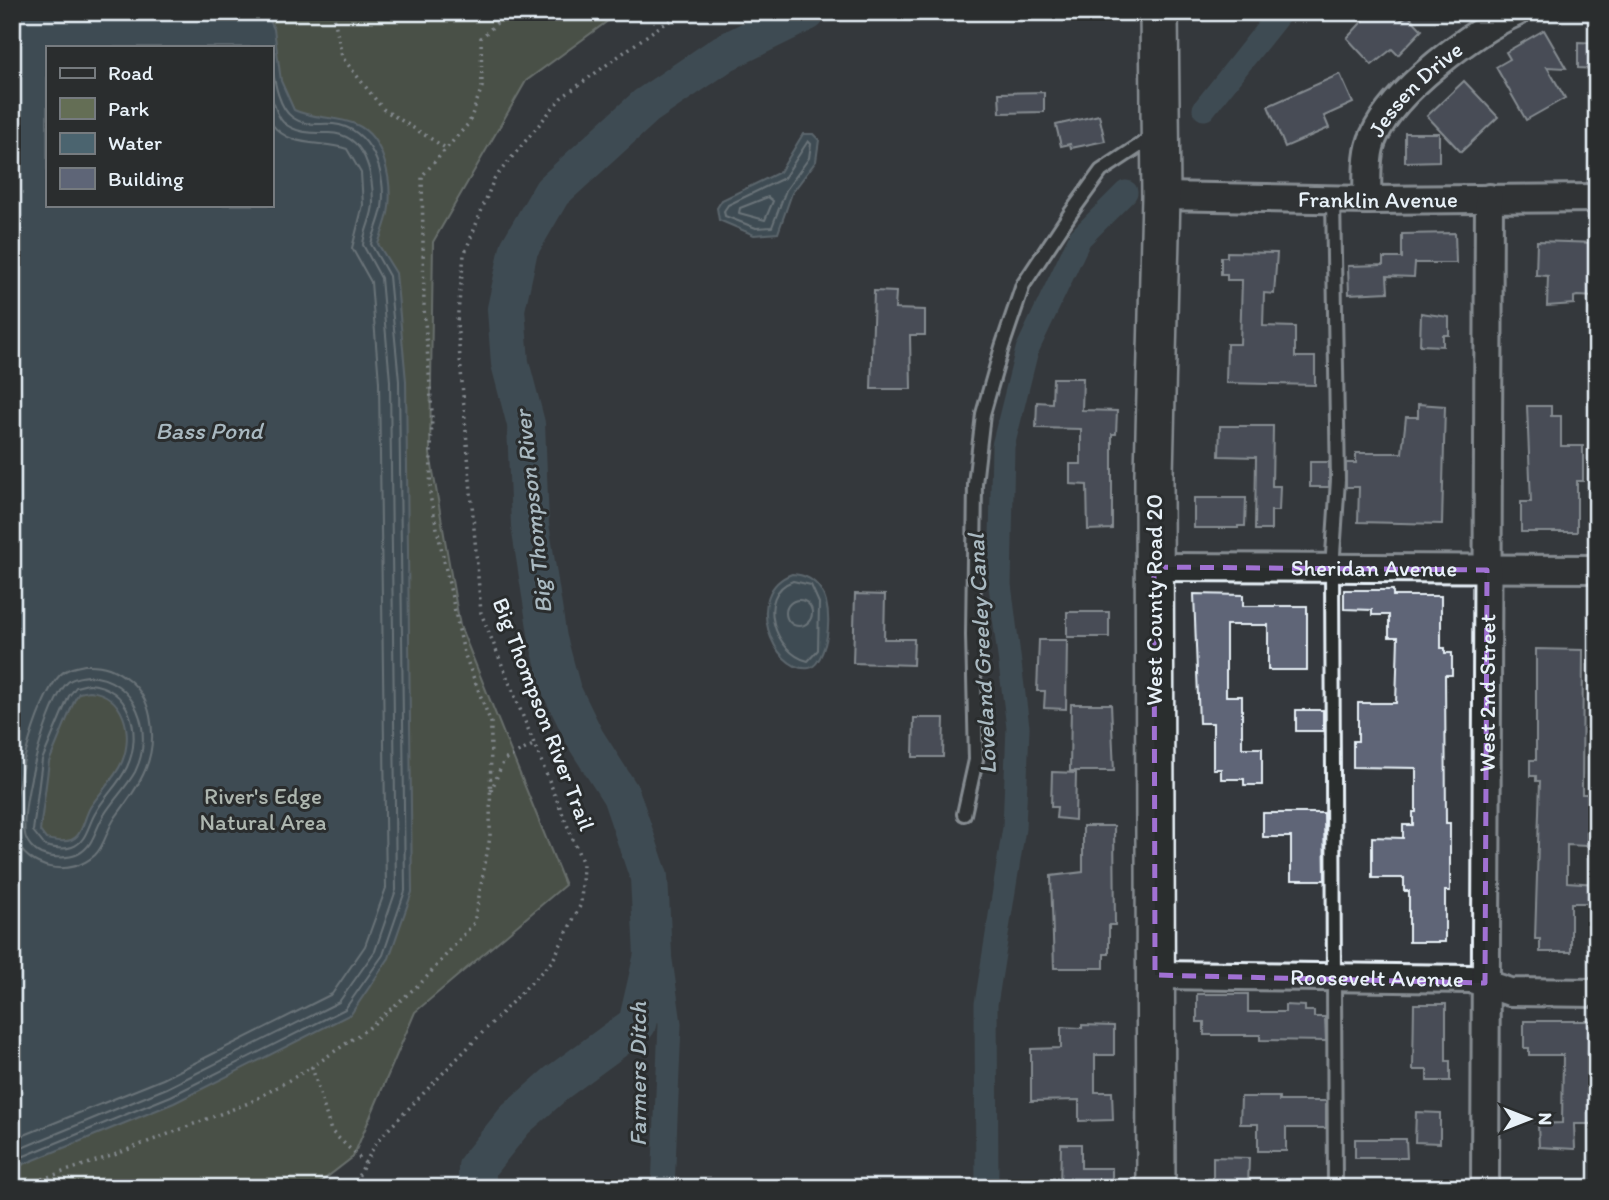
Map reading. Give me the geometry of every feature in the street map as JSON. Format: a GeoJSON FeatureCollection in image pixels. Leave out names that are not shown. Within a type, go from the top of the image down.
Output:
{"type":"FeatureCollection","features":[{"type":"Feature","properties":{"kind":"main road","name":"West County Road 20"},"geometry":{"type":"LineString","coordinates":[[1156,1188],[1154,414],[1161,197],[1159,12]]}},
{"type":"Feature","properties":{"kind":"street","name":"Jessen Drive"},"geometry":{"type":"LineString","coordinates":[[1367,200],[1373,137],[1395,104],[1450,54],[1487,28],[1517,12]]}},
{"type":"Feature","properties":{"kind":"street","name":"Franklin Avenue"},"geometry":{"type":"LineString","coordinates":[[1161,197],[1333,200],[1597,198]]}},
{"type":"Feature","properties":{"kind":"street","name":"West 2nd Street"},"geometry":{"type":"LineString","coordinates":[[1485,1188],[1489,198]]}},
{"type":"Feature","properties":{"kind":"street","name":"Sheridan Avenue"},"geometry":{"type":"LineString","coordinates":[[1154,567],[1597,569]]}},
{"type":"Feature","properties":{"kind":"street","name":"Roosevelt Avenue"},"geometry":{"type":"LineString","coordinates":[[1155,975],[1335,975],[1472,979],[1510,992],[1597,993]]}},
{"type":"Feature","properties":{"kind":"lane"},"geometry":{"type":"LineString","coordinates":[[964,814],[976,760],[973,635],[975,484],[983,414],[1002,346],[1023,285],[1101,171],[1160,132]]}},
{"type":"Feature","properties":{"kind":"lane"},"geometry":{"type":"LineString","coordinates":[[1333,200],[1338,480],[1332,569],[1335,1188]]}},
{"type":"Feature","properties":{"kind":"path"},"geometry":{"type":"LineString","coordinates":[[333,12],[342,57],[383,109],[445,147]]}},
{"type":"Feature","properties":{"kind":"path"},"geometry":{"type":"LineString","coordinates":[[15,1188],[114,1155],[251,1102],[312,1067],[370,1027],[424,980],[474,923],[489,837],[491,723],[464,653],[430,496],[432,412],[424,308],[422,176],[469,123],[482,87],[481,38],[505,13],[536,16],[541,12]]}},
{"type":"Feature","properties":{"kind":"path","name":"Big Thompson River Trail"},"geometry":{"type":"LineString","coordinates":[[352,1188],[377,1141],[553,960],[581,904],[583,864],[481,613],[457,322],[464,255],[494,179],[561,98],[656,29],[687,12]]}},
{"type":"Feature","properties":{"kind":"path"},"geometry":{"type":"LineString","coordinates":[[489,794],[504,760],[535,744]]}},
{"type":"Feature","properties":{"kind":"path"},"geometry":{"type":"LineString","coordinates":[[312,1067],[331,1131],[365,1163]]}},
{"type":"Feature","properties":{"kind":"highlighted area"},"geometry":{"type":"Polygon","coordinates":[[[1154,567],[1487,570],[1485,983],[1155,975],[1154,567]]]}},
{"type":"Feature","properties":{"kind":"green space","name":"Bass Pond"},"geometry":{"type":"Polygon","coordinates":[[[12,12],[620,12],[526,81],[433,242],[430,454],[460,626],[565,885],[415,1012],[353,1157],[313,1188],[12,1188],[12,12]]]}},
{"type":"Feature","properties":{"kind":"water","name":"Bass Pond"},"geometry":{"type":"Polygon","coordinates":[[[12,12],[266,12],[274,29],[281,81],[294,110],[349,122],[366,131],[380,149],[389,185],[388,212],[378,244],[396,273],[406,381],[412,892],[389,958],[351,1014],[174,1103],[12,1169],[12,12]],[[89,691],[79,693],[49,762],[40,831],[46,839],[67,841],[77,836],[91,806],[122,762],[127,739],[123,717],[111,699],[89,691]]]}},
{"type":"Feature","properties":{"kind":"water"},"geometry":{"type":"Polygon","coordinates":[[[803,134],[813,134],[819,140],[816,161],[792,193],[778,233],[754,235],[719,220],[717,208],[722,200],[780,172],[803,134]]]}},
{"type":"Feature","properties":{"kind":"water"},"geometry":{"type":"Polygon","coordinates":[[[792,574],[809,578],[820,589],[826,604],[827,637],[816,663],[809,668],[796,666],[784,658],[768,630],[768,597],[777,583],[792,574]]]}},
{"type":"Feature","properties":{"kind":"building"},"geometry":{"type":"Polygon","coordinates":[[[1371,12],[1394,12],[1402,20],[1408,15],[1422,30],[1398,55],[1392,49],[1372,65],[1347,38],[1371,12]]]}},
{"type":"Feature","properties":{"kind":"building"},"geometry":{"type":"Polygon","coordinates":[[[1544,30],[1566,68],[1547,67],[1565,98],[1526,120],[1496,67],[1510,59],[1506,52],[1544,30]]]}},
{"type":"Feature","properties":{"kind":"building"},"geometry":{"type":"Polygon","coordinates":[[[1578,42],[1597,43],[1597,69],[1578,68],[1578,42]]]}},
{"type":"Feature","properties":{"kind":"building"},"geometry":{"type":"Polygon","coordinates":[[[1340,74],[1353,103],[1324,116],[1329,128],[1285,147],[1268,106],[1340,74]]]}},
{"type":"Feature","properties":{"kind":"building"},"geometry":{"type":"Polygon","coordinates":[[[1464,81],[1498,117],[1461,152],[1427,116],[1464,81]]]}},
{"type":"Feature","properties":{"kind":"building"},"geometry":{"type":"Polygon","coordinates":[[[1044,92],[1044,112],[1000,113],[999,93],[1044,92]]]}},
{"type":"Feature","properties":{"kind":"building"},"geometry":{"type":"Polygon","coordinates":[[[1099,115],[1105,141],[1071,148],[1070,144],[1061,146],[1056,125],[1099,115]]]}},
{"type":"Feature","properties":{"kind":"building"},"geometry":{"type":"Polygon","coordinates":[[[1405,133],[1439,133],[1439,161],[1405,162],[1405,133]]]}},
{"type":"Feature","properties":{"kind":"building"},"geometry":{"type":"Polygon","coordinates":[[[1455,233],[1456,263],[1415,263],[1414,277],[1387,276],[1388,292],[1349,294],[1348,266],[1383,265],[1383,258],[1402,258],[1402,234],[1455,233]]]}},
{"type":"Feature","properties":{"kind":"building"},"geometry":{"type":"Polygon","coordinates":[[[1537,241],[1597,243],[1597,297],[1577,296],[1574,297],[1574,304],[1547,306],[1548,276],[1536,275],[1537,241]]]}},
{"type":"Feature","properties":{"kind":"building"},"geometry":{"type":"Polygon","coordinates":[[[1227,252],[1277,253],[1274,294],[1264,293],[1263,326],[1295,327],[1295,357],[1315,357],[1315,385],[1226,383],[1227,344],[1240,344],[1242,280],[1227,280],[1227,274],[1221,274],[1221,257],[1227,257],[1227,252]]]}},
{"type":"Feature","properties":{"kind":"building"},"geometry":{"type":"Polygon","coordinates":[[[874,291],[896,292],[895,309],[925,310],[925,335],[910,335],[911,389],[871,389],[874,291]]]}},
{"type":"Feature","properties":{"kind":"building"},"geometry":{"type":"Polygon","coordinates":[[[1421,313],[1449,317],[1449,335],[1443,335],[1443,346],[1420,345],[1421,313]]]}},
{"type":"Feature","properties":{"kind":"building"},"geometry":{"type":"Polygon","coordinates":[[[1053,378],[1083,378],[1082,410],[1117,411],[1116,434],[1112,434],[1112,529],[1088,530],[1087,485],[1070,484],[1070,464],[1081,464],[1081,429],[1036,428],[1037,402],[1052,403],[1053,378]]]}},
{"type":"Feature","properties":{"kind":"building"},"geometry":{"type":"Polygon","coordinates":[[[1418,404],[1445,406],[1442,524],[1358,522],[1359,487],[1346,487],[1346,463],[1356,463],[1356,453],[1402,453],[1406,417],[1418,417],[1418,404]]]}},
{"type":"Feature","properties":{"kind":"building"},"geometry":{"type":"Polygon","coordinates":[[[1527,406],[1551,406],[1551,416],[1561,416],[1561,446],[1583,446],[1583,481],[1577,481],[1577,532],[1521,532],[1521,502],[1531,502],[1527,406]]]}},
{"type":"Feature","properties":{"kind":"building"},"geometry":{"type":"Polygon","coordinates":[[[1220,426],[1273,426],[1272,486],[1280,486],[1279,511],[1271,511],[1271,530],[1255,530],[1256,457],[1219,456],[1220,426]]]}},
{"type":"Feature","properties":{"kind":"building"},"geometry":{"type":"Polygon","coordinates":[[[1310,462],[1329,462],[1329,487],[1310,487],[1310,462]]]}},
{"type":"Feature","properties":{"kind":"building"},"geometry":{"type":"Polygon","coordinates":[[[1194,498],[1246,498],[1245,526],[1194,528],[1194,498]]]}},
{"type":"Feature","properties":{"kind":"building"},"geometry":{"type":"Polygon","coordinates":[[[1344,590],[1393,590],[1393,596],[1441,596],[1441,648],[1445,648],[1445,653],[1452,653],[1452,675],[1445,675],[1446,823],[1450,823],[1450,891],[1445,891],[1445,942],[1409,942],[1409,891],[1404,891],[1404,878],[1372,878],[1372,837],[1403,838],[1403,825],[1413,825],[1413,812],[1416,812],[1416,768],[1353,767],[1353,741],[1358,741],[1358,703],[1396,703],[1398,637],[1389,637],[1389,615],[1372,615],[1372,610],[1344,609],[1344,590]]]}},
{"type":"Feature","properties":{"kind":"building"},"geometry":{"type":"Polygon","coordinates":[[[855,594],[885,595],[884,639],[914,639],[913,665],[853,663],[855,594]]]}},
{"type":"Feature","properties":{"kind":"building"},"geometry":{"type":"Polygon","coordinates":[[[1194,594],[1243,595],[1243,606],[1307,606],[1307,670],[1268,670],[1268,625],[1226,625],[1226,696],[1242,696],[1242,748],[1262,748],[1262,785],[1244,785],[1244,779],[1221,779],[1221,769],[1213,769],[1213,723],[1199,723],[1194,594]]]}},
{"type":"Feature","properties":{"kind":"building"},"geometry":{"type":"Polygon","coordinates":[[[1067,612],[1109,612],[1109,637],[1067,637],[1067,612]]]}},
{"type":"Feature","properties":{"kind":"building"},"geometry":{"type":"Polygon","coordinates":[[[1039,640],[1067,640],[1066,709],[1044,708],[1045,691],[1037,691],[1039,640]]]}},
{"type":"Feature","properties":{"kind":"building"},"geometry":{"type":"Polygon","coordinates":[[[1536,649],[1583,650],[1582,794],[1597,794],[1597,817],[1587,817],[1587,846],[1567,845],[1567,882],[1597,884],[1597,903],[1571,903],[1571,952],[1540,952],[1540,939],[1535,939],[1540,781],[1536,781],[1536,776],[1530,776],[1530,760],[1536,760],[1536,649]]]}},
{"type":"Feature","properties":{"kind":"building"},"geometry":{"type":"Polygon","coordinates":[[[1071,704],[1111,704],[1114,771],[1070,771],[1071,704]]]}},
{"type":"Feature","properties":{"kind":"building"},"geometry":{"type":"Polygon","coordinates":[[[1296,710],[1323,710],[1323,731],[1296,731],[1296,710]]]}},
{"type":"Feature","properties":{"kind":"building"},"geometry":{"type":"Polygon","coordinates":[[[914,718],[944,718],[943,757],[913,757],[914,718]]]}},
{"type":"Feature","properties":{"kind":"building"},"geometry":{"type":"Polygon","coordinates":[[[1052,772],[1076,773],[1075,820],[1056,818],[1057,807],[1051,807],[1052,772]]]}},
{"type":"Feature","properties":{"kind":"building"},"geometry":{"type":"Polygon","coordinates":[[[1263,813],[1324,813],[1325,880],[1291,880],[1291,837],[1263,837],[1263,813]]]}},
{"type":"Feature","properties":{"kind":"building"},"geometry":{"type":"Polygon","coordinates":[[[1083,826],[1114,826],[1115,925],[1109,925],[1109,954],[1104,954],[1104,968],[1054,968],[1051,876],[1083,872],[1083,826]]]}},
{"type":"Feature","properties":{"kind":"building"},"geometry":{"type":"Polygon","coordinates":[[[1197,994],[1248,994],[1248,1012],[1285,1012],[1285,1005],[1305,1006],[1305,1011],[1314,1011],[1314,1017],[1325,1017],[1326,1041],[1260,1040],[1260,1035],[1204,1035],[1204,1022],[1197,1022],[1197,994]]]}},
{"type":"Feature","properties":{"kind":"building"},"geometry":{"type":"Polygon","coordinates":[[[1414,1004],[1446,1004],[1446,1061],[1450,1061],[1450,1081],[1427,1081],[1427,1070],[1413,1070],[1414,1004]]]}},
{"type":"Feature","properties":{"kind":"building"},"geometry":{"type":"Polygon","coordinates":[[[1524,1021],[1597,1021],[1597,1124],[1574,1124],[1575,1149],[1539,1147],[1538,1124],[1562,1123],[1563,1055],[1529,1055],[1529,1048],[1524,1048],[1524,1021]]]}},
{"type":"Feature","properties":{"kind":"building"},"geometry":{"type":"Polygon","coordinates":[[[1082,1025],[1114,1026],[1114,1055],[1095,1055],[1095,1092],[1112,1092],[1113,1120],[1079,1121],[1079,1100],[1031,1101],[1031,1049],[1061,1048],[1061,1027],[1082,1028],[1082,1025]]]}},
{"type":"Feature","properties":{"kind":"building"},"geometry":{"type":"Polygon","coordinates":[[[1241,1097],[1279,1097],[1279,1101],[1326,1101],[1326,1128],[1286,1128],[1286,1151],[1258,1151],[1258,1124],[1240,1124],[1241,1097]]]}},
{"type":"Feature","properties":{"kind":"building"},"geometry":{"type":"Polygon","coordinates":[[[1416,1112],[1440,1113],[1440,1143],[1415,1142],[1416,1112]]]}},
{"type":"Feature","properties":{"kind":"building"},"geometry":{"type":"Polygon","coordinates":[[[1355,1139],[1406,1139],[1407,1158],[1355,1158],[1355,1139]]]}},
{"type":"Feature","properties":{"kind":"building"},"geometry":{"type":"Polygon","coordinates":[[[1061,1144],[1081,1144],[1081,1168],[1112,1168],[1112,1188],[1060,1188],[1061,1144]]]}},
{"type":"Feature","properties":{"kind":"building"},"geometry":{"type":"Polygon","coordinates":[[[1213,1157],[1249,1158],[1248,1186],[1213,1188],[1213,1157]]]}},
{"type":"Feature","properties":{"kind":"waterway","name":"Big Thompson River"},"geometry":{"type":"LineString","coordinates":[[477,1188],[477,1167],[515,1120],[558,1082],[637,1024],[653,955],[649,877],[621,795],[586,740],[562,691],[548,639],[530,525],[526,424],[510,363],[506,309],[519,249],[552,192],[646,106],[724,53],[807,12]]}},
{"type":"Feature","properties":{"kind":"waterway","name":"Loveland Greeley Canal"},"geometry":{"type":"LineString","coordinates":[[1204,109],[1281,12]]}},
{"type":"Feature","properties":{"kind":"waterway","name":"Loveland Greeley Canal"},"geometry":{"type":"LineString","coordinates":[[987,1188],[986,1004],[1014,828],[1018,727],[1000,585],[1003,446],[1027,350],[1080,238],[1126,192]]}},
{"type":"Feature","properties":{"kind":"waterway","name":"Farmers Ditch"},"geometry":{"type":"LineString","coordinates":[[649,877],[670,1024],[663,1188]]}},
{"type":"Feature","properties":{"kind":"park label","name":"River's Edge Natural Area"},"geometry":{"type":"Point","coordinates":[263,809]}}]}
